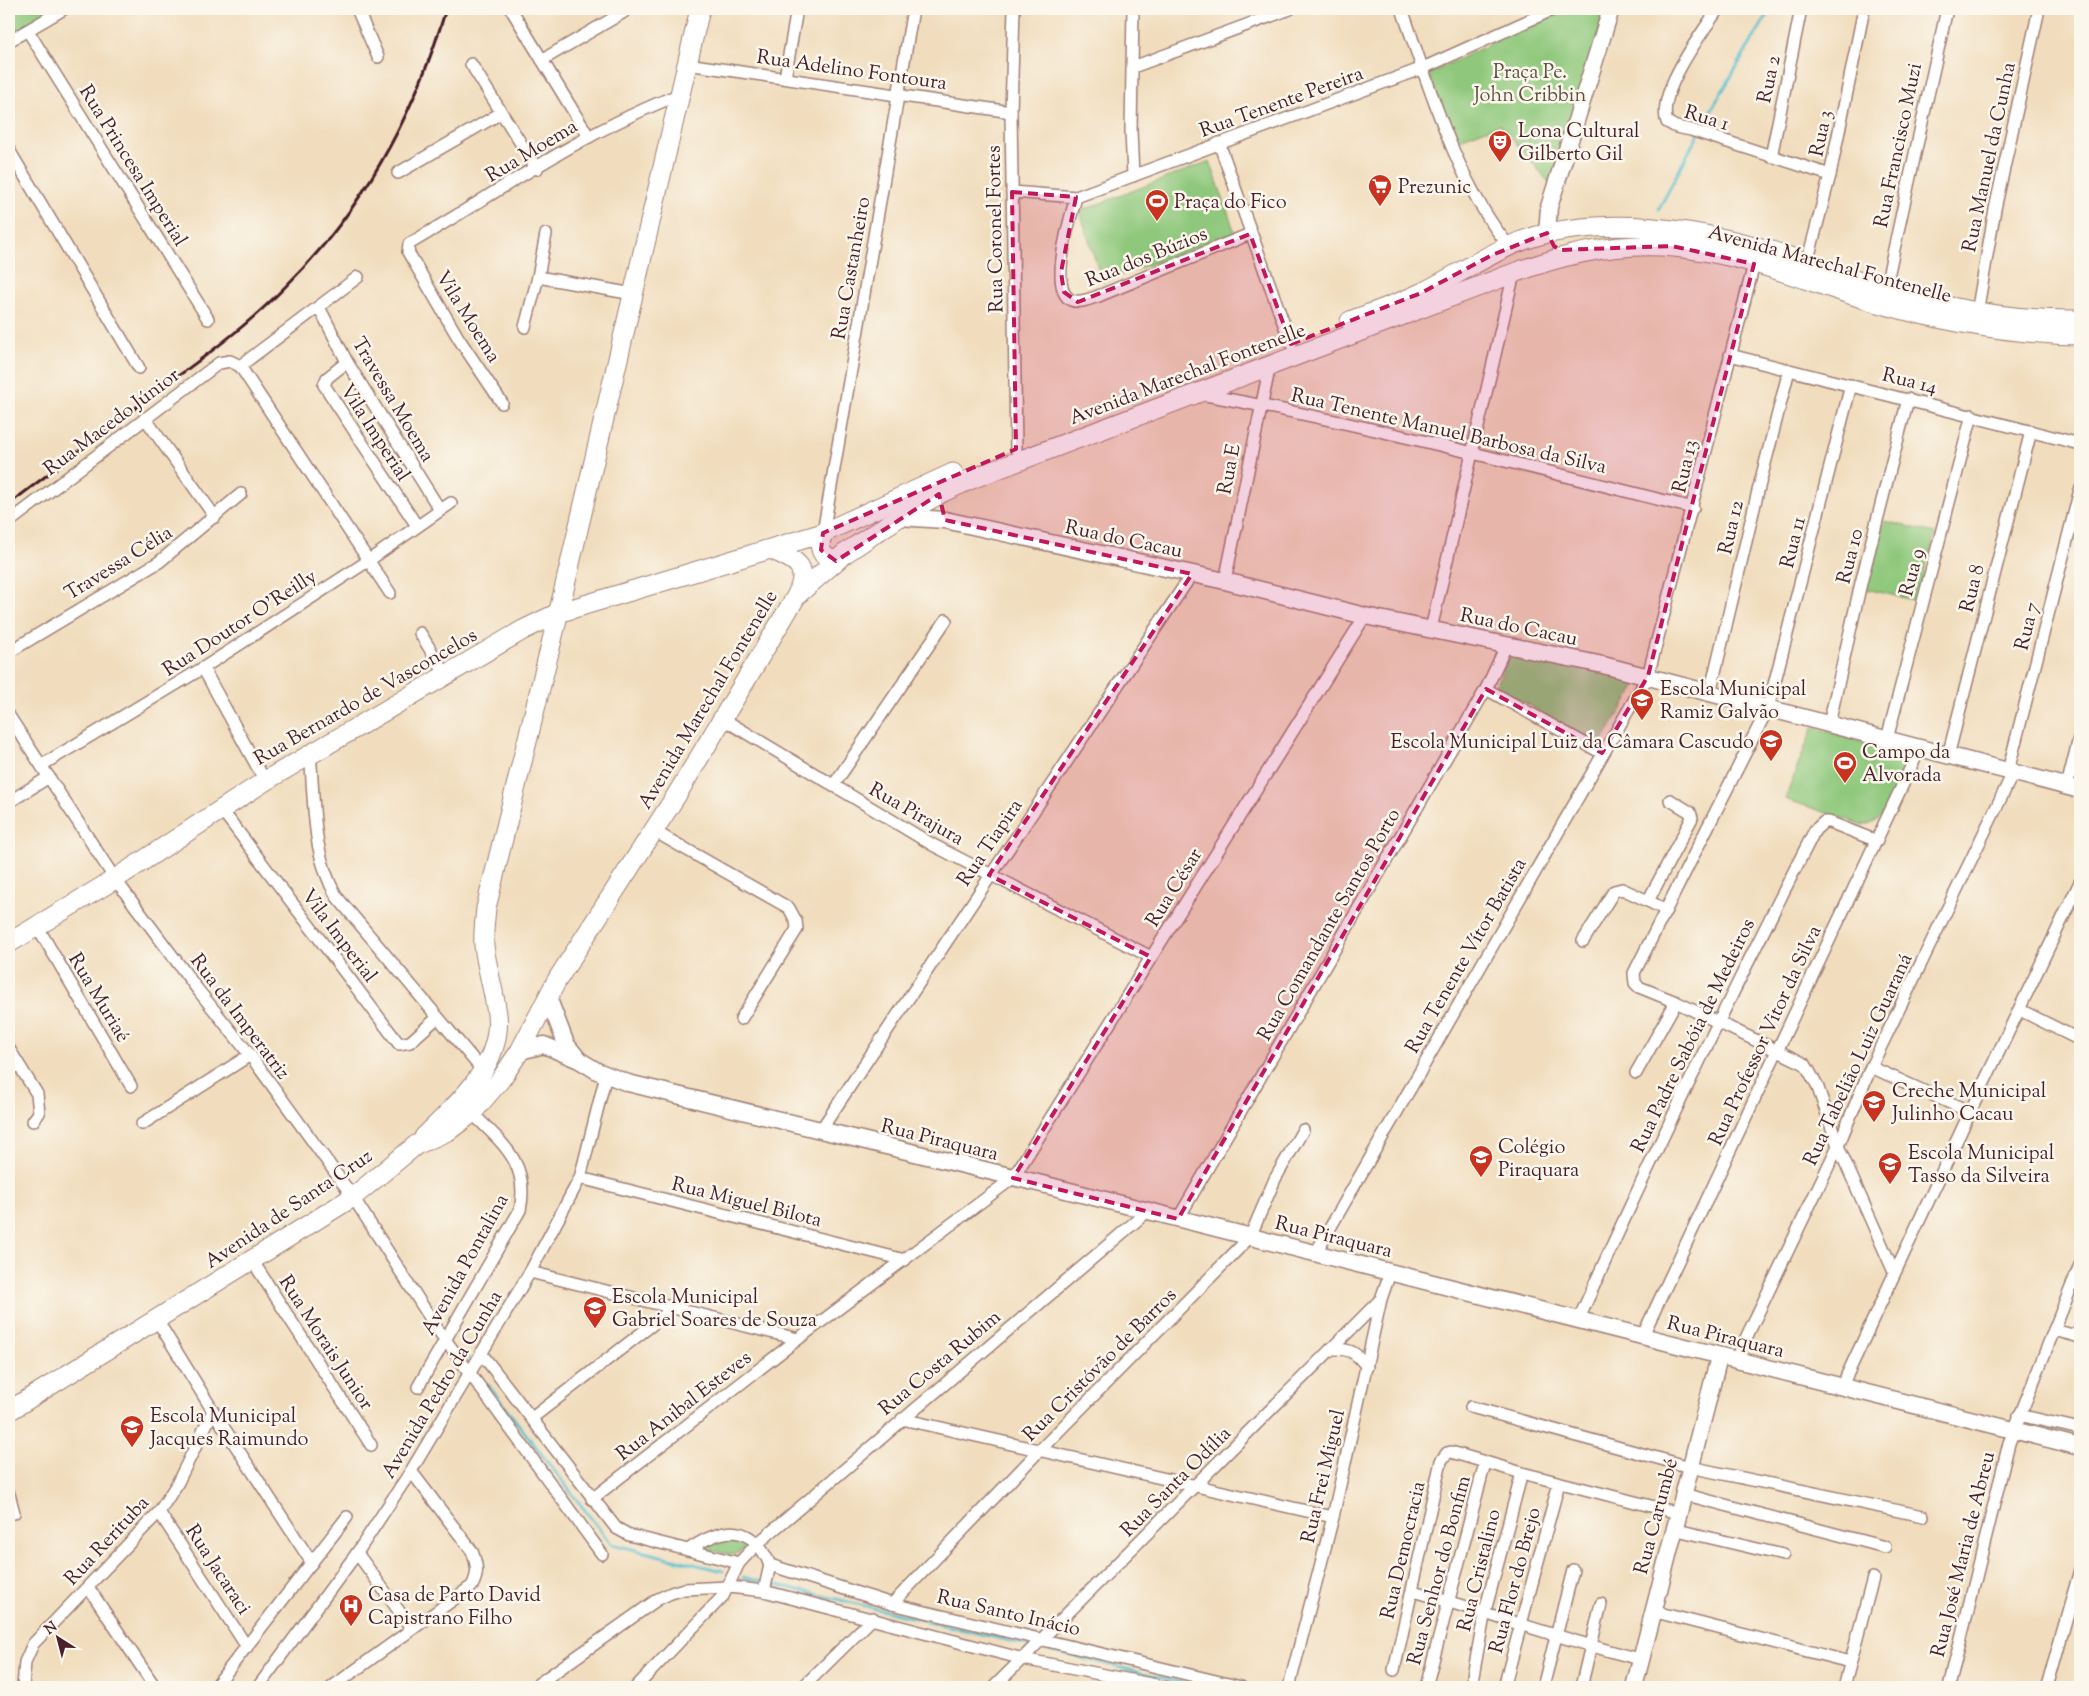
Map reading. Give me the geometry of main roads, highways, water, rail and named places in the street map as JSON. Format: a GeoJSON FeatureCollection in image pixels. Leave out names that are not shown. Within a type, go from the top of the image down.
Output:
{"type":"FeatureCollection","features":[{"type":"Feature","properties":{"kind":"main road"},"geometry":{"type":"LineString","coordinates":[[416,1145],[456,1106],[487,1064],[496,1034],[497,1014],[484,944],[486,908],[558,613],[700,9]]}},
{"type":"Feature","properties":{"kind":"main road","name":"Avenida Marechal Fontenelle"},"geometry":{"type":"LineString","coordinates":[[773,550],[823,534],[952,474],[1421,293],[1510,247],[1547,233],[1598,226],[1683,232],[1731,241],[1807,263],[1885,290],[1977,313],[2080,320]]}},
{"type":"Feature","properties":{"kind":"main road"},"geometry":{"type":"LineString","coordinates":[[1547,233],[1550,242],[1560,250],[1597,250]]}},
{"type":"Feature","properties":{"kind":"main road","name":"Avenida Marechal Fontenelle"},"geometry":{"type":"LineString","coordinates":[[548,997],[589,928],[654,830],[723,719],[797,595],[836,561],[899,517],[943,492],[1195,393],[1514,272],[1551,260],[1597,250],[1672,246],[1728,256],[1879,303],[1933,316],[2001,330],[2080,335]]}},
{"type":"Feature","properties":{"kind":"main road"},"geometry":{"type":"LineString","coordinates":[[823,534],[819,545],[821,550],[828,560],[836,561]]}},
{"type":"Feature","properties":{"kind":"main road"},"geometry":{"type":"LineString","coordinates":[[773,550],[793,559],[801,568],[802,584],[797,595]]}},
{"type":"Feature","properties":{"kind":"main road","name":"Rua Bernardo de Vasconcelos"},"geometry":{"type":"LineString","coordinates":[[9,943],[115,879],[265,781],[523,630],[558,613],[773,550]]}},
{"type":"Feature","properties":{"kind":"main road"},"geometry":{"type":"LineString","coordinates":[[523,630],[540,634],[549,650]]}},
{"type":"Feature","properties":{"kind":"main road","name":"Avenida de Santa Cruz"},"geometry":{"type":"LineString","coordinates":[[9,1412],[353,1197],[416,1145],[448,1131],[472,1113],[501,1079],[518,1055],[548,997]]}},
{"type":"Feature","properties":{"kind":"waterway"},"geometry":{"type":"LineString","coordinates":[[1659,209],[1707,117],[1771,9]]}},
{"type":"Feature","properties":{"kind":"waterway"},"geometry":{"type":"LineString","coordinates":[[464,1354],[469,1359]]}},
{"type":"Feature","properties":{"kind":"waterway"},"geometry":{"type":"LineString","coordinates":[[488,1385],[611,1544],[723,1571]]}},
{"type":"Feature","properties":{"kind":"waterway"},"geometry":{"type":"LineString","coordinates":[[743,1577],[763,1582]]}},
{"type":"Feature","properties":{"kind":"waterway"},"geometry":{"type":"LineString","coordinates":[[770,1583],[1031,1646]]}},
{"type":"Feature","properties":{"kind":"waterway"},"geometry":{"type":"LineString","coordinates":[[1037,1647],[1199,1687]]}},
{"type":"Feature","properties":{"kind":"railway"},"geometry":{"type":"LineString","coordinates":[[9,504],[224,341],[285,287],[313,257],[339,226],[383,158],[419,85],[446,9]]}},
{"type":"Feature","properties":{"kind":"place","name":"Lona Cultural Gilberto Gil"},"geometry":{"type":"Point","coordinates":[1500,163]}},
{"type":"Feature","properties":{"kind":"place","name":"Prezunic"},"geometry":{"type":"Point","coordinates":[1380,207]}},
{"type":"Feature","properties":{"kind":"place","name":"Praça do Fico"},"geometry":{"type":"Point","coordinates":[1157,222]}},
{"type":"Feature","properties":{"kind":"place","name":"Escola Municipal Ramiz Galvão"},"geometry":{"type":"Point","coordinates":[1642,721]}},
{"type":"Feature","properties":{"kind":"place","name":"Escola Municipal Luiz da Câmara Cascudo"},"geometry":{"type":"Point","coordinates":[1771,762]}},
{"type":"Feature","properties":{"kind":"place","name":"Campo da Alvorada"},"geometry":{"type":"Point","coordinates":[1845,784]}},
{"type":"Feature","properties":{"kind":"place","name":"Creche Municipal Julinho Cacau"},"geometry":{"type":"Point","coordinates":[1874,1123]}},
{"type":"Feature","properties":{"kind":"place","name":"Colégio Piraquara"},"geometry":{"type":"Point","coordinates":[1481,1178]}},
{"type":"Feature","properties":{"kind":"place","name":"Escola Municipal Tasso da Silveira"},"geometry":{"type":"Point","coordinates":[1890,1185]}},
{"type":"Feature","properties":{"kind":"place","name":"Escola Municipal Gabriel Soares de Souza"},"geometry":{"type":"Point","coordinates":[595,1329]}},
{"type":"Feature","properties":{"kind":"place","name":"Escola Municipal Jacques Raimundo"},"geometry":{"type":"Point","coordinates":[132,1448]}},
{"type":"Feature","properties":{"kind":"place","name":"Casa de Parto David Capistrano Filho"},"geometry":{"type":"Point","coordinates":[351,1627]}},
{"type":"Feature","properties":{"kind":"park label","name":"Praça Pe. John Cribbin"},"geometry":{"type":"Point","coordinates":[1530,82]}}]}
